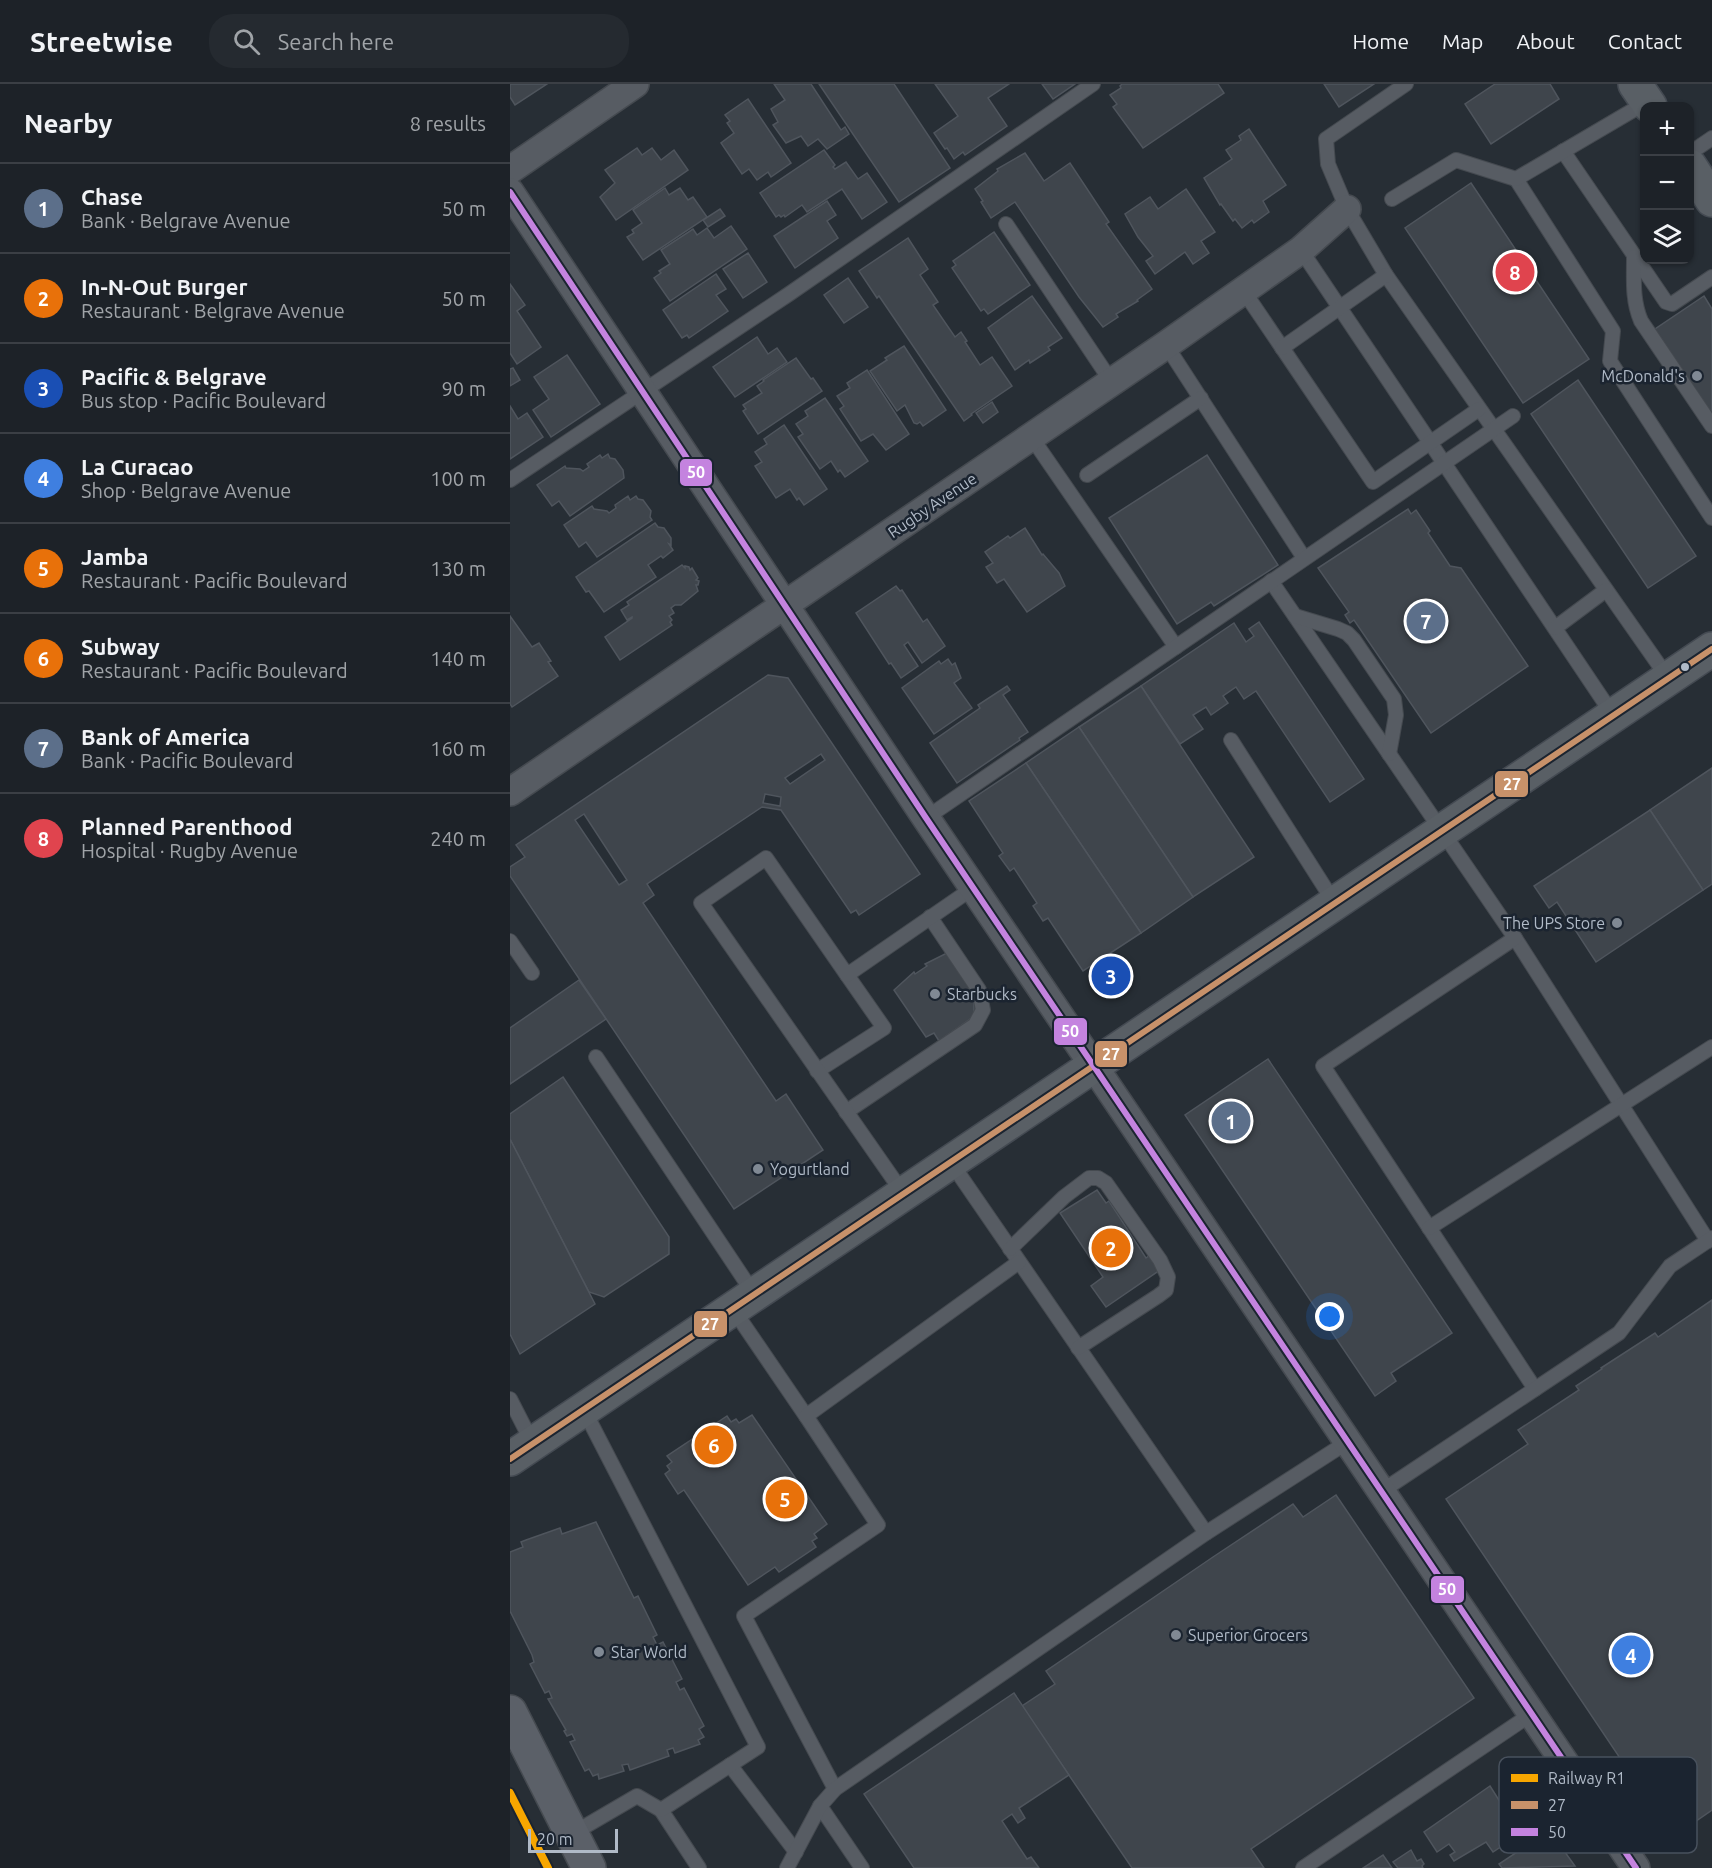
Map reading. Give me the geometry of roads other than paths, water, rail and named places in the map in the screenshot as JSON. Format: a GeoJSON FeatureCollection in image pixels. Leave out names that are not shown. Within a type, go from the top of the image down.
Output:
{"type":"FeatureCollection","features":[{"type":"Feature","properties":{"kind":"main road"},"geometry":{"type":"LineString","coordinates":[[1694,173],[1712,200]]}},
{"type":"Feature","properties":{"kind":"main road"},"geometry":{"type":"LineString","coordinates":[[521,1451],[1712,649]]}},
{"type":"Feature","properties":{"kind":"street"},"geometry":{"type":"LineString","coordinates":[[510,170],[635,84]]}},
{"type":"Feature","properties":{"kind":"street"},"geometry":{"type":"LineString","coordinates":[[510,192],[973,888],[1562,1757]]}},
{"type":"Feature","properties":{"kind":"street","name":"Rugby Avenue"},"geometry":{"type":"LineString","coordinates":[[510,792],[784,603],[1032,438],[1166,345],[1301,250],[1347,209]]}},
{"type":"Feature","properties":{"kind":"street"},"geometry":{"type":"LineString","coordinates":[[510,1712],[590,1868]]}},
{"type":"Feature","properties":{"kind":"street"},"geometry":{"type":"LineString","coordinates":[[1626,1853],[1636,1868]]}},
{"type":"Feature","properties":{"kind":"lane"},"geometry":{"type":"LineString","coordinates":[[510,480],[789,294],[1093,84]]}},
{"type":"Feature","properties":{"kind":"lane"},"geometry":{"type":"LineString","coordinates":[[1406,84],[1326,139],[1328,164],[1347,209],[1386,275],[1668,678]]}},
{"type":"Feature","properties":{"kind":"lane"},"geometry":{"type":"LineString","coordinates":[[1516,179],[1563,152],[1644,97]]}},
{"type":"Feature","properties":{"kind":"lane"},"geometry":{"type":"LineString","coordinates":[[1694,150],[1712,138]]}},
{"type":"Feature","properties":{"kind":"lane"},"geometry":{"type":"LineString","coordinates":[[1563,152],[1666,302],[1672,304],[1712,277]]}},
{"type":"Feature","properties":{"kind":"lane"},"geometry":{"type":"LineString","coordinates":[[1392,199],[1456,160],[1516,179],[1613,331],[1610,361],[1712,518]]}},
{"type":"Feature","properties":{"kind":"lane"},"geometry":{"type":"LineString","coordinates":[[1006,224],[1111,381]]}},
{"type":"Feature","properties":{"kind":"lane"},"geometry":{"type":"LineString","coordinates":[[1301,250],[1613,715]]}},
{"type":"Feature","properties":{"kind":"lane"},"geometry":{"type":"LineString","coordinates":[[1634,257],[1636,310],[1641,321],[1712,426]]}},
{"type":"Feature","properties":{"kind":"lane"},"geometry":{"type":"LineString","coordinates":[[1282,348],[1386,275]]}},
{"type":"Feature","properties":{"kind":"lane"},"geometry":{"type":"LineString","coordinates":[[1243,290],[1373,482],[1479,409]]}},
{"type":"Feature","properties":{"kind":"lane"},"geometry":{"type":"LineString","coordinates":[[1166,345],[1304,558]]}},
{"type":"Feature","properties":{"kind":"lane"},"geometry":{"type":"LineString","coordinates":[[1087,475],[1201,398]]}},
{"type":"Feature","properties":{"kind":"lane"},"geometry":{"type":"LineString","coordinates":[[926,818],[1514,416]]}},
{"type":"Feature","properties":{"kind":"lane"},"geometry":{"type":"LineString","coordinates":[[1032,438],[1176,647]]}},
{"type":"Feature","properties":{"kind":"lane"},"geometry":{"type":"LineString","coordinates":[[1271,581],[1515,938],[1621,1107],[1710,1240],[1670,1266],[1619,1333],[1382,1491]]}},
{"type":"Feature","properties":{"kind":"lane"},"geometry":{"type":"LineString","coordinates":[[1555,628],[1606,590]]}},
{"type":"Feature","properties":{"kind":"lane"},"geometry":{"type":"LineString","coordinates":[[1295,616],[1347,633],[1354,640],[1394,699],[1396,707],[1389,754]]}},
{"type":"Feature","properties":{"kind":"lane"},"geometry":{"type":"LineString","coordinates":[[1231,740],[1334,902]]}},
{"type":"Feature","properties":{"kind":"lane"},"geometry":{"type":"LineString","coordinates":[[818,1071],[884,1028],[766,858],[701,903],[846,1112],[903,1193]]}},
{"type":"Feature","properties":{"kind":"lane"},"geometry":{"type":"LineString","coordinates":[[847,975],[973,888]]}},
{"type":"Feature","properties":{"kind":"lane"},"geometry":{"type":"LineString","coordinates":[[846,1112],[975,1025],[983,1010],[979,990],[930,917]]}},
{"type":"Feature","properties":{"kind":"lane"},"geometry":{"type":"LineString","coordinates":[[1515,938],[1323,1066],[1535,1389]]}},
{"type":"Feature","properties":{"kind":"lane"},"geometry":{"type":"LineString","coordinates":[[510,940],[532,973]]}},
{"type":"Feature","properties":{"kind":"lane"},"geometry":{"type":"LineString","coordinates":[[1429,1228],[1712,1047]]}},
{"type":"Feature","properties":{"kind":"lane"},"geometry":{"type":"LineString","coordinates":[[596,1057],[744,1301],[806,1416],[878,1525],[744,1616],[835,1789]]}},
{"type":"Feature","properties":{"kind":"lane"},"geometry":{"type":"LineString","coordinates":[[950,1161],[1206,1533]]}},
{"type":"Feature","properties":{"kind":"lane"},"geometry":{"type":"LineString","coordinates":[[1010,1249],[1064,1197],[1089,1178],[1098,1178],[1106,1183],[1160,1260],[1168,1277],[1166,1290],[1078,1348]]}},
{"type":"Feature","properties":{"kind":"lane"},"geometry":{"type":"LineString","coordinates":[[806,1416],[1019,1262]]}},
{"type":"Feature","properties":{"kind":"lane"},"geometry":{"type":"LineString","coordinates":[[510,1399],[521,1451]]}},
{"type":"Feature","properties":{"kind":"lane"},"geometry":{"type":"LineString","coordinates":[[584,1409],[758,1747],[661,1810]]}},
{"type":"Feature","properties":{"kind":"lane"},"geometry":{"type":"LineString","coordinates":[[787,1868],[820,1806],[835,1789],[1206,1533],[1349,1441]]}},
{"type":"Feature","properties":{"kind":"lane"},"geometry":{"type":"LineString","coordinates":[[1303,1868],[1533,1713]]}},
{"type":"Feature","properties":{"kind":"lane"},"geometry":{"type":"LineString","coordinates":[[730,1765],[796,1852]]}},
{"type":"Feature","properties":{"kind":"lane"},"geometry":{"type":"LineString","coordinates":[[572,1834],[637,1796],[661,1810],[699,1868]]}},
{"type":"Feature","properties":{"kind":"lane"},"geometry":{"type":"LineString","coordinates":[[820,1806],[862,1868]]}},
{"type":"Feature","properties":{"kind":"rail line","name":"R1"},"geometry":{"type":"LineString","coordinates":[[510,1793],[548,1868]]}},
{"type":"Feature","properties":{"kind":"place","name":"Planned Parenthood"},"geometry":{"type":"Point","coordinates":[1515,272]}},
{"type":"Feature","properties":{"kind":"place","name":"McDonald's"},"geometry":{"type":"Point","coordinates":[1697,376]}},
{"type":"Feature","properties":{"kind":"place","name":"Bank of America"},"geometry":{"type":"Point","coordinates":[1426,621]}},
{"type":"Feature","properties":{"kind":"place","name":"The UPS Store"},"geometry":{"type":"Point","coordinates":[1617,923]}},
{"type":"Feature","properties":{"kind":"place","name":"Pacific & Belgrave"},"geometry":{"type":"Point","coordinates":[1111,976]}},
{"type":"Feature","properties":{"kind":"place","name":"Starbucks"},"geometry":{"type":"Point","coordinates":[935,994]}},
{"type":"Feature","properties":{"kind":"place","name":"Chase"},"geometry":{"type":"Point","coordinates":[1231,1121]}},
{"type":"Feature","properties":{"kind":"place","name":"Yogurtland"},"geometry":{"type":"Point","coordinates":[758,1169]}},
{"type":"Feature","properties":{"kind":"place","name":"In-N-Out Burger"},"geometry":{"type":"Point","coordinates":[1111,1248]}},
{"type":"Feature","properties":{"kind":"place","name":"Subway"},"geometry":{"type":"Point","coordinates":[714,1445]}},
{"type":"Feature","properties":{"kind":"place","name":"Jamba"},"geometry":{"type":"Point","coordinates":[785,1499]}},
{"type":"Feature","properties":{"kind":"place","name":"Superior Grocers"},"geometry":{"type":"Point","coordinates":[1176,1635]}},
{"type":"Feature","properties":{"kind":"place","name":"Star World"},"geometry":{"type":"Point","coordinates":[599,1652]}},
{"type":"Feature","properties":{"kind":"place","name":"La Curacao"},"geometry":{"type":"Point","coordinates":[1631,1655]}}]}
